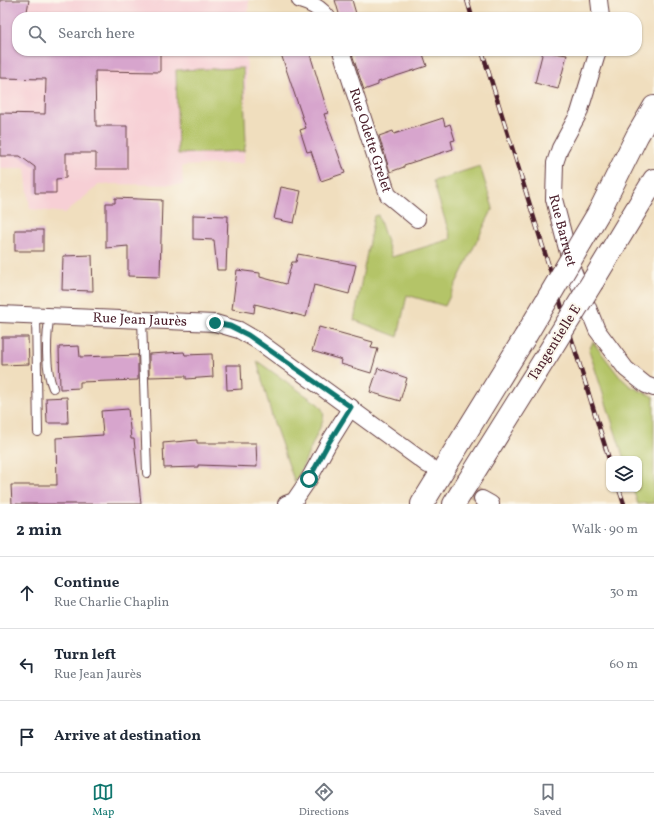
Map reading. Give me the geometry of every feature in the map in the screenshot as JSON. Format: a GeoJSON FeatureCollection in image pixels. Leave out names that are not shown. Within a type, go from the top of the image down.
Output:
{"type":"FeatureCollection","features":[{"type":"Feature","properties":{"kind":"main road"},"geometry":{"type":"LineString","coordinates":[[600,212],[637,136],[654,107]]}},
{"type":"Feature","properties":{"kind":"main road"},"geometry":{"type":"LineString","coordinates":[[600,212],[654,128]]}},
{"type":"Feature","properties":{"kind":"main road","name":"Tangentielle E"},"geometry":{"type":"LineString","coordinates":[[454,504],[654,180]]}},
{"type":"Feature","properties":{"kind":"main road","name":"Tangentielle E"},"geometry":{"type":"LineString","coordinates":[[422,504],[600,212]]}},
{"type":"Feature","properties":{"kind":"street"},"geometry":{"type":"LineString","coordinates":[[300,0],[308,2],[324,12]]}},
{"type":"Feature","properties":{"kind":"street"},"geometry":{"type":"LineString","coordinates":[[599,0],[600,12]]}},
{"type":"Feature","properties":{"kind":"street","name":"Rue Odette Grelet"},"geometry":{"type":"LineString","coordinates":[[343,56],[388,195],[417,219]]}},
{"type":"Feature","properties":{"kind":"street","name":"Rue Barruet"},"geometry":{"type":"LineString","coordinates":[[596,56],[579,113],[560,148],[555,163],[554,199],[572,268],[597,330],[626,369],[646,385],[654,388]]}},
{"type":"Feature","properties":{"kind":"street","name":"Rue Jean Jaurès"},"geometry":{"type":"LineString","coordinates":[[0,314],[215,323],[239,330],[351,407],[428,465]]}},
{"type":"Feature","properties":{"kind":"street"},"geometry":{"type":"LineString","coordinates":[[286,504],[294,500],[309,479],[328,444],[351,407]]}},
{"type":"Feature","properties":{"kind":"lane"},"geometry":{"type":"LineString","coordinates":[[43,315],[47,330],[49,380],[54,388]]}},
{"type":"Feature","properties":{"kind":"lane"},"geometry":{"type":"LineString","coordinates":[[38,432],[43,315]]}},
{"type":"Feature","properties":{"kind":"lane"},"geometry":{"type":"LineString","coordinates":[[142,319],[147,473]]}},
{"type":"Feature","properties":{"kind":"shaded area"},"geometry":{"type":"Polygon","coordinates":[[[0,0],[249,0],[248,12],[12,12],[12,56],[247,56],[244,163],[182,166],[183,185],[100,184],[65,213],[30,209],[25,168],[0,168],[0,0]]]}},
{"type":"Feature","properties":{"kind":"green space"},"geometry":{"type":"Polygon","coordinates":[[[243,68],[246,142],[244,151],[178,154],[176,70],[243,68]]]}},
{"type":"Feature","properties":{"kind":"green space"},"geometry":{"type":"Polygon","coordinates":[[[480,166],[493,208],[445,306],[407,295],[398,337],[354,320],[374,216],[378,215],[392,257],[451,239],[433,181],[480,166]]]}},
{"type":"Feature","properties":{"kind":"green space"},"geometry":{"type":"Polygon","coordinates":[[[593,342],[619,376],[630,386],[654,397],[654,503],[638,504],[634,492],[642,492],[642,456],[623,456],[589,350],[593,342]]]}},
{"type":"Feature","properties":{"kind":"green space"},"geometry":{"type":"Polygon","coordinates":[[[257,361],[318,404],[323,411],[324,415],[322,423],[295,483],[273,420],[257,361]]]}},
{"type":"Feature","properties":{"kind":"building"},"geometry":{"type":"Polygon","coordinates":[[[0,0],[29,0],[27,12],[12,12],[12,56],[160,56],[160,72],[95,71],[96,126],[127,126],[127,169],[96,169],[96,153],[66,153],[66,178],[56,179],[56,193],[35,193],[35,167],[20,156],[0,156],[0,113],[45,114],[46,79],[0,78],[0,0]]]}},
{"type":"Feature","properties":{"kind":"building"},"geometry":{"type":"Polygon","coordinates":[[[335,0],[352,0],[356,12],[339,12],[335,0]]]}},
{"type":"Feature","properties":{"kind":"building"},"geometry":{"type":"Polygon","coordinates":[[[282,56],[311,56],[328,113],[324,114],[345,173],[321,181],[311,151],[307,152],[300,130],[306,128],[282,56]]]}},
{"type":"Feature","properties":{"kind":"building"},"geometry":{"type":"Polygon","coordinates":[[[353,56],[424,56],[427,66],[378,82],[378,85],[364,90],[353,56]]]}},
{"type":"Feature","properties":{"kind":"building"},"geometry":{"type":"Polygon","coordinates":[[[542,56],[567,56],[558,89],[535,83],[542,56]]]}},
{"type":"Feature","properties":{"kind":"building"},"geometry":{"type":"Polygon","coordinates":[[[443,118],[445,126],[450,124],[455,140],[451,141],[453,149],[404,165],[404,167],[390,172],[379,136],[393,131],[394,134],[443,118]]]}},
{"type":"Feature","properties":{"kind":"building"},"geometry":{"type":"Polygon","coordinates":[[[281,187],[301,191],[294,223],[274,219],[281,187]]]}},
{"type":"Feature","properties":{"kind":"building"},"geometry":{"type":"Polygon","coordinates":[[[115,198],[162,200],[160,277],[128,276],[128,246],[106,248],[106,203],[115,203],[115,198]]]}},
{"type":"Feature","properties":{"kind":"building"},"geometry":{"type":"Polygon","coordinates":[[[193,215],[228,216],[226,270],[217,270],[214,240],[193,239],[193,215]]]}},
{"type":"Feature","properties":{"kind":"building"},"geometry":{"type":"Polygon","coordinates":[[[15,230],[43,230],[43,251],[15,251],[15,230]]]}},
{"type":"Feature","properties":{"kind":"building"},"geometry":{"type":"Polygon","coordinates":[[[298,254],[356,265],[349,294],[314,285],[306,317],[255,304],[254,313],[232,309],[237,270],[260,273],[260,277],[286,284],[292,262],[296,262],[298,254]]]}},
{"type":"Feature","properties":{"kind":"building"},"geometry":{"type":"Polygon","coordinates":[[[92,255],[93,291],[62,290],[63,256],[92,255]]]}},
{"type":"Feature","properties":{"kind":"building"},"geometry":{"type":"Polygon","coordinates":[[[319,327],[373,342],[371,348],[378,349],[371,373],[341,364],[342,360],[312,351],[319,327]]]}},
{"type":"Feature","properties":{"kind":"building"},"geometry":{"type":"Polygon","coordinates":[[[2,337],[28,337],[29,364],[2,365],[2,337]]]}},
{"type":"Feature","properties":{"kind":"building"},"geometry":{"type":"Polygon","coordinates":[[[79,346],[80,357],[138,355],[138,380],[80,382],[80,388],[60,389],[59,347],[79,346]]]}},
{"type":"Feature","properties":{"kind":"building"},"geometry":{"type":"Polygon","coordinates":[[[184,352],[185,355],[212,354],[213,377],[186,379],[186,376],[149,377],[149,354],[184,352]]]}},
{"type":"Feature","properties":{"kind":"building"},"geometry":{"type":"Polygon","coordinates":[[[226,365],[241,365],[242,389],[227,390],[226,365]]]}},
{"type":"Feature","properties":{"kind":"building"},"geometry":{"type":"Polygon","coordinates":[[[378,368],[407,378],[400,401],[370,392],[378,368]]]}},
{"type":"Feature","properties":{"kind":"building"},"geometry":{"type":"Polygon","coordinates":[[[67,397],[68,423],[47,423],[46,398],[67,397]]]}},
{"type":"Feature","properties":{"kind":"building"},"geometry":{"type":"Polygon","coordinates":[[[128,409],[131,439],[134,439],[141,504],[12,504],[11,485],[57,485],[56,438],[103,435],[101,411],[128,409]]]}},
{"type":"Feature","properties":{"kind":"building"},"geometry":{"type":"Polygon","coordinates":[[[197,440],[197,443],[256,443],[257,467],[198,465],[198,467],[164,468],[163,443],[197,440]]]}},
{"type":"Feature","properties":{"kind":"tunnel"},"geometry":{"type":"LineString","coordinates":[[433,468],[482,499]]}},
{"type":"Feature","properties":{"kind":"railway"},"geometry":{"type":"LineString","coordinates":[[467,0],[471,12]]}},
{"type":"Feature","properties":{"kind":"railway"},"geometry":{"type":"LineString","coordinates":[[484,56],[608,456]]}},
{"type":"Feature","properties":{"kind":"railway"},"geometry":{"type":"LineString","coordinates":[[620,492],[624,504]]}},
{"type":"Feature","properties":{"kind":"route"},"geometry":{"type":"LineString","coordinates":[[215,323],[230,326],[258,341],[351,407],[328,444],[309,479]]}}]}
